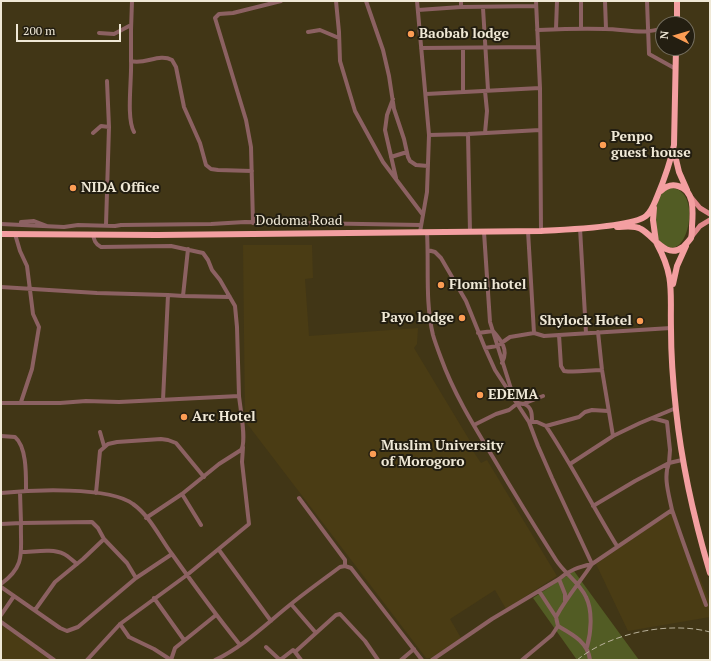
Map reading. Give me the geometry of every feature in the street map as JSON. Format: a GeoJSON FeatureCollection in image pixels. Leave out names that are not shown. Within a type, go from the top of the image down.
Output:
{"type":"FeatureCollection","features":[{"type":"Feature","properties":{"kind":"highway"},"geometry":{"type":"LineString","coordinates":[[677,1],[677,16]]}},
{"type":"Feature","properties":{"kind":"highway"},"geometry":{"type":"LineString","coordinates":[[676,56],[674,145],[678,172],[689,194],[693,213],[690,239],[677,266],[672,290],[671,328],[676,408],[682,460],[694,519],[710,573]]}},
{"type":"Feature","properties":{"kind":"highway"},"geometry":{"type":"LineString","coordinates":[[672,290],[667,264],[657,243],[653,220],[656,199],[668,170],[674,145]]}},
{"type":"Feature","properties":{"kind":"highway"},"geometry":{"type":"LineString","coordinates":[[660,192],[665,187],[674,185],[682,187],[689,194]]}},
{"type":"Feature","properties":{"kind":"highway","name":"Dodoma Road"},"geometry":{"type":"LineString","coordinates":[[1,234],[157,235],[541,231],[580,228],[639,220],[650,213],[656,199]]}},
{"type":"Feature","properties":{"kind":"highway","name":"Dodoma Road"},"geometry":{"type":"LineString","coordinates":[[597,226],[634,227],[642,230],[657,243]]}},
{"type":"Feature","properties":{"kind":"highway"},"geometry":{"type":"LineString","coordinates":[[657,243],[666,250],[673,251],[681,248],[690,239]]}},
{"type":"Feature","properties":{"kind":"main road"},"geometry":{"type":"LineString","coordinates":[[689,194],[700,208],[710,214]]}},
{"type":"Feature","properties":{"kind":"main road"},"geometry":{"type":"LineString","coordinates":[[690,239],[700,226],[710,220]]}},
{"type":"Feature","properties":{"kind":"street"},"geometry":{"type":"LineString","coordinates":[[132,1],[130,116],[131,127],[134,132]]}},
{"type":"Feature","properties":{"kind":"street"},"geometry":{"type":"LineString","coordinates":[[253,223],[251,147],[246,120],[215,18],[219,14],[233,13],[281,1]]}},
{"type":"Feature","properties":{"kind":"street"},"geometry":{"type":"LineString","coordinates":[[336,1],[339,20],[340,60],[355,111],[383,162],[423,215]]}},
{"type":"Feature","properties":{"kind":"street"},"geometry":{"type":"LineString","coordinates":[[366,1],[382,50],[396,116],[410,162],[416,165],[428,166]]}},
{"type":"Feature","properties":{"kind":"street"},"geometry":{"type":"LineString","coordinates":[[417,1],[429,135],[427,192],[420,232]]}},
{"type":"Feature","properties":{"kind":"street"},"geometry":{"type":"LineString","coordinates":[[461,1],[461,7]]}},
{"type":"Feature","properties":{"kind":"street"},"geometry":{"type":"LineString","coordinates":[[502,1],[502,6]]}},
{"type":"Feature","properties":{"kind":"street"},"geometry":{"type":"LineString","coordinates":[[556,30],[557,1]]}},
{"type":"Feature","properties":{"kind":"street"},"geometry":{"type":"LineString","coordinates":[[581,1],[581,29]]}},
{"type":"Feature","properties":{"kind":"street"},"geometry":{"type":"LineString","coordinates":[[605,1],[606,29]]}},
{"type":"Feature","properties":{"kind":"street"},"geometry":{"type":"LineString","coordinates":[[647,1],[649,54],[676,68]]}},
{"type":"Feature","properties":{"kind":"street"},"geometry":{"type":"LineString","coordinates":[[418,10],[461,7],[484,8],[536,4],[540,88],[541,231]]}},
{"type":"Feature","properties":{"kind":"street"},"geometry":{"type":"LineString","coordinates":[[484,8],[487,90],[485,133]]}},
{"type":"Feature","properties":{"kind":"street"},"geometry":{"type":"LineString","coordinates":[[99,33],[114,34],[131,25]]}},
{"type":"Feature","properties":{"kind":"street"},"geometry":{"type":"LineString","coordinates":[[537,30],[606,29],[655,31]]}},
{"type":"Feature","properties":{"kind":"street"},"geometry":{"type":"LineString","coordinates":[[308,32],[320,30],[339,38]]}},
{"type":"Feature","properties":{"kind":"street"},"geometry":{"type":"LineString","coordinates":[[421,48],[538,47]]}},
{"type":"Feature","properties":{"kind":"street"},"geometry":{"type":"LineString","coordinates":[[462,92],[463,48]]}},
{"type":"Feature","properties":{"kind":"street"},"geometry":{"type":"LineString","coordinates":[[132,61],[135,62],[159,57],[165,57],[172,60],[176,67],[184,107],[200,143],[206,165],[211,169],[218,170],[252,171]]}},
{"type":"Feature","properties":{"kind":"street"},"geometry":{"type":"LineString","coordinates":[[106,225],[109,127],[107,81]]}},
{"type":"Feature","properties":{"kind":"street"},"geometry":{"type":"LineString","coordinates":[[426,94],[540,88]]}},
{"type":"Feature","properties":{"kind":"street"},"geometry":{"type":"LineString","coordinates":[[393,98],[387,115],[385,130],[396,180]]}},
{"type":"Feature","properties":{"kind":"street"},"geometry":{"type":"LineString","coordinates":[[93,132],[101,126],[109,127]]}},
{"type":"Feature","properties":{"kind":"street"},"geometry":{"type":"LineString","coordinates":[[429,135],[540,130]]}},
{"type":"Feature","properties":{"kind":"street"},"geometry":{"type":"LineString","coordinates":[[468,134],[470,232]]}},
{"type":"Feature","properties":{"kind":"street"},"geometry":{"type":"LineString","coordinates":[[391,157],[407,152]]}},
{"type":"Feature","properties":{"kind":"street"},"geometry":{"type":"LineString","coordinates":[[21,222],[34,221],[49,227]]}},
{"type":"Feature","properties":{"kind":"street"},"geometry":{"type":"LineString","coordinates":[[1,224],[49,227],[78,225],[253,223],[421,225]]}},
{"type":"Feature","properties":{"kind":"street"},"geometry":{"type":"LineString","coordinates":[[580,228],[586,333]]}},
{"type":"Feature","properties":{"kind":"street"},"geometry":{"type":"LineString","coordinates":[[528,231],[534,333]]}},
{"type":"Feature","properties":{"kind":"street"},"geometry":{"type":"LineString","coordinates":[[428,232],[428,298],[433,335],[452,384],[474,425],[534,526],[566,574],[578,585],[587,598],[590,612],[589,641],[587,647],[590,660]]}},
{"type":"Feature","properties":{"kind":"street"},"geometry":{"type":"LineString","coordinates":[[484,232],[490,322],[514,398]]}},
{"type":"Feature","properties":{"kind":"street"},"geometry":{"type":"LineString","coordinates":[[16,234],[20,251],[27,266],[33,314],[39,327],[32,369],[21,402]]}},
{"type":"Feature","properties":{"kind":"street"},"geometry":{"type":"LineString","coordinates":[[89,659],[120,624],[154,598],[187,576],[250,524],[242,462],[244,439],[239,396],[237,316],[235,306],[203,253],[171,246],[101,247],[97,245],[93,234]]}},
{"type":"Feature","properties":{"kind":"street"},"geometry":{"type":"LineString","coordinates":[[183,296],[188,249]]}},
{"type":"Feature","properties":{"kind":"street"},"geometry":{"type":"LineString","coordinates":[[428,250],[435,252],[441,258],[466,301],[484,348],[495,370],[531,422],[538,446],[592,564]]}},
{"type":"Feature","properties":{"kind":"street"},"geometry":{"type":"LineString","coordinates":[[1,287],[230,297]]}},
{"type":"Feature","properties":{"kind":"street"},"geometry":{"type":"LineString","coordinates":[[163,400],[168,295]]}},
{"type":"Feature","properties":{"kind":"street"},"geometry":{"type":"LineString","coordinates":[[484,348],[497,346],[510,337],[534,333],[544,336],[671,328]]}},
{"type":"Feature","properties":{"kind":"street"},"geometry":{"type":"LineString","coordinates":[[478,333],[493,331]]}},
{"type":"Feature","properties":{"kind":"street"},"geometry":{"type":"LineString","coordinates":[[493,331],[502,342],[505,352],[502,363]]}},
{"type":"Feature","properties":{"kind":"street"},"geometry":{"type":"LineString","coordinates":[[598,332],[602,370],[613,436]]}},
{"type":"Feature","properties":{"kind":"street"},"geometry":{"type":"LineString","coordinates":[[559,335],[561,366],[564,371],[574,372],[582,370],[602,370]]}},
{"type":"Feature","properties":{"kind":"street"},"geometry":{"type":"LineString","coordinates":[[1,403],[21,402],[60,404],[86,401],[119,402],[239,396]]}},
{"type":"Feature","properties":{"kind":"street"},"geometry":{"type":"LineString","coordinates":[[523,404],[543,396]]}},
{"type":"Feature","properties":{"kind":"street"},"geometry":{"type":"LineString","coordinates":[[474,425],[496,414],[510,410],[518,403]]}},
{"type":"Feature","properties":{"kind":"street"},"geometry":{"type":"LineString","coordinates":[[518,403],[528,406],[532,412],[531,422]]}},
{"type":"Feature","properties":{"kind":"street"},"geometry":{"type":"LineString","coordinates":[[570,464],[613,436],[676,408]]}},
{"type":"Feature","properties":{"kind":"street"},"geometry":{"type":"LineString","coordinates":[[546,426],[579,417],[585,412],[592,410],[608,410]]}},
{"type":"Feature","properties":{"kind":"street"},"geometry":{"type":"LineString","coordinates":[[652,418],[666,422],[670,450],[666,477],[672,510],[706,605]]}},
{"type":"Feature","properties":{"kind":"street"},"geometry":{"type":"LineString","coordinates":[[531,422],[537,422],[546,426],[583,484],[593,506],[618,546]]}},
{"type":"Feature","properties":{"kind":"street"},"geometry":{"type":"LineString","coordinates":[[100,432],[104,446]]}},
{"type":"Feature","properties":{"kind":"street"},"geometry":{"type":"LineString","coordinates":[[1,436],[15,436],[21,443],[25,463],[26,491]]}},
{"type":"Feature","properties":{"kind":"street"},"geometry":{"type":"LineString","coordinates":[[96,493],[100,451],[104,446],[112,442],[161,438],[176,443],[204,477]]}},
{"type":"Feature","properties":{"kind":"street"},"geometry":{"type":"LineString","coordinates":[[146,518],[182,494],[243,447]]}},
{"type":"Feature","properties":{"kind":"street"},"geometry":{"type":"LineString","coordinates":[[593,506],[669,463],[682,460]]}},
{"type":"Feature","properties":{"kind":"street"},"geometry":{"type":"LineString","coordinates":[[1,493],[26,491],[96,493],[118,496],[133,503],[146,518],[187,576],[240,645]]}},
{"type":"Feature","properties":{"kind":"street"},"geometry":{"type":"LineString","coordinates":[[1,584],[18,567],[21,552],[20,492]]}},
{"type":"Feature","properties":{"kind":"street"},"geometry":{"type":"LineString","coordinates":[[182,494],[202,525]]}},
{"type":"Feature","properties":{"kind":"street"},"geometry":{"type":"LineString","coordinates":[[299,498],[345,560],[345,566]]}},
{"type":"Feature","properties":{"kind":"street"},"geometry":{"type":"LineString","coordinates":[[556,617],[565,601],[592,564],[672,510]]}},
{"type":"Feature","properties":{"kind":"street"},"geometry":{"type":"LineString","coordinates":[[1,524],[92,522],[98,528],[104,539],[126,563],[136,578]]}},
{"type":"Feature","properties":{"kind":"street"},"geometry":{"type":"LineString","coordinates":[[34,610],[55,582],[104,539]]}},
{"type":"Feature","properties":{"kind":"street"},"geometry":{"type":"LineString","coordinates":[[219,550],[271,622]]}},
{"type":"Feature","properties":{"kind":"street"},"geometry":{"type":"LineString","coordinates":[[21,552],[53,551],[64,554],[77,564]]}},
{"type":"Feature","properties":{"kind":"street"},"geometry":{"type":"LineString","coordinates":[[1,587],[60,628],[67,631],[78,627],[136,578],[172,554]]}},
{"type":"Feature","properties":{"kind":"street"},"geometry":{"type":"LineString","coordinates":[[432,660],[492,619],[566,574],[579,567],[592,564]]}},
{"type":"Feature","properties":{"kind":"street"},"geometry":{"type":"LineString","coordinates":[[215,660],[226,655],[240,645],[340,567],[345,566],[351,568],[422,660]]}},
{"type":"Feature","properties":{"kind":"street"},"geometry":{"type":"LineString","coordinates":[[559,579],[565,594],[565,601]]}},
{"type":"Feature","properties":{"kind":"street"},"geometry":{"type":"LineString","coordinates":[[522,660],[552,635],[558,626],[556,617],[539,591]]}},
{"type":"Feature","properties":{"kind":"street"},"geometry":{"type":"LineString","coordinates":[[1,615],[14,596]]}},
{"type":"Feature","properties":{"kind":"street"},"geometry":{"type":"LineString","coordinates":[[154,598],[184,640]]}},
{"type":"Feature","properties":{"kind":"street"},"geometry":{"type":"LineString","coordinates":[[291,604],[316,633]]}},
{"type":"Feature","properties":{"kind":"street"},"geometry":{"type":"LineString","coordinates":[[266,647],[280,660],[293,650],[295,652],[336,615],[340,614],[364,641],[378,660]]}},
{"type":"Feature","properties":{"kind":"street"},"geometry":{"type":"LineString","coordinates":[[120,624],[129,638],[154,649],[171,660],[175,648],[216,615]]}},
{"type":"Feature","properties":{"kind":"street"},"geometry":{"type":"LineString","coordinates":[[1,622],[54,660]]}},
{"type":"Feature","properties":{"kind":"street"},"geometry":{"type":"LineString","coordinates":[[558,626],[573,635],[587,647]]}},
{"type":"Feature","properties":{"kind":"street"},"geometry":{"type":"LineString","coordinates":[[401,660],[414,649]]}},
{"type":"Feature","properties":{"kind":"street"},"geometry":{"type":"LineString","coordinates":[[295,652],[301,660]]}},
{"type":"Feature","properties":{"kind":"shaded area","name":"Muslim University of Morogoro"},"geometry":{"type":"Polygon","coordinates":[[[243,245],[312,245],[313,278],[305,279],[309,336],[418,328],[417,344],[414,348],[473,446],[471,448],[481,463],[487,460],[557,576],[506,609],[495,590],[450,619],[461,638],[431,658],[426,658],[245,421],[243,245]]]}},
{"type":"Feature","properties":{"kind":"shaded area"},"geometry":{"type":"Polygon","coordinates":[[[672,512],[710,602],[710,617],[628,631],[596,564],[672,512]]]}},
{"type":"Feature","properties":{"kind":"shaded area"},"geometry":{"type":"Polygon","coordinates":[[[1,624],[53,660],[1,660],[1,624]]]}},
{"type":"Feature","properties":{"kind":"green space"},"geometry":{"type":"Polygon","coordinates":[[[669,188],[679,190],[686,198],[689,208],[687,232],[682,241],[676,247],[668,247],[661,243],[658,239],[656,229],[657,203],[661,194],[669,188]]]}},
{"type":"Feature","properties":{"kind":"green space"},"geometry":{"type":"Polygon","coordinates":[[[574,571],[639,660],[577,660],[533,598],[574,571]]]}},
{"type":"Feature","properties":{"kind":"railway"},"geometry":{"type":"LineString","coordinates":[[577,660],[606,643],[623,636],[640,632],[677,628],[710,632]]}},
{"type":"Feature","properties":{"kind":"place","name":"Baobab lodge"},"geometry":{"type":"Point","coordinates":[411,34]}},
{"type":"Feature","properties":{"kind":"place","name":"Penpo guest house"},"geometry":{"type":"Point","coordinates":[603,145]}},
{"type":"Feature","properties":{"kind":"place","name":"NIDA Office"},"geometry":{"type":"Point","coordinates":[73,188]}},
{"type":"Feature","properties":{"kind":"place","name":"Flomi hotel"},"geometry":{"type":"Point","coordinates":[441,285]}},
{"type":"Feature","properties":{"kind":"place","name":"Payo lodge"},"geometry":{"type":"Point","coordinates":[462,318]}},
{"type":"Feature","properties":{"kind":"place","name":"Shylock Hotel"},"geometry":{"type":"Point","coordinates":[640,321]}},
{"type":"Feature","properties":{"kind":"place","name":"EDEMA"},"geometry":{"type":"Point","coordinates":[480,395]}},
{"type":"Feature","properties":{"kind":"place","name":"Arc Hotel"},"geometry":{"type":"Point","coordinates":[184,417]}},
{"type":"Feature","properties":{"kind":"place","name":"Muslim University of Morogoro"},"geometry":{"type":"Point","coordinates":[373,454]}}]}
